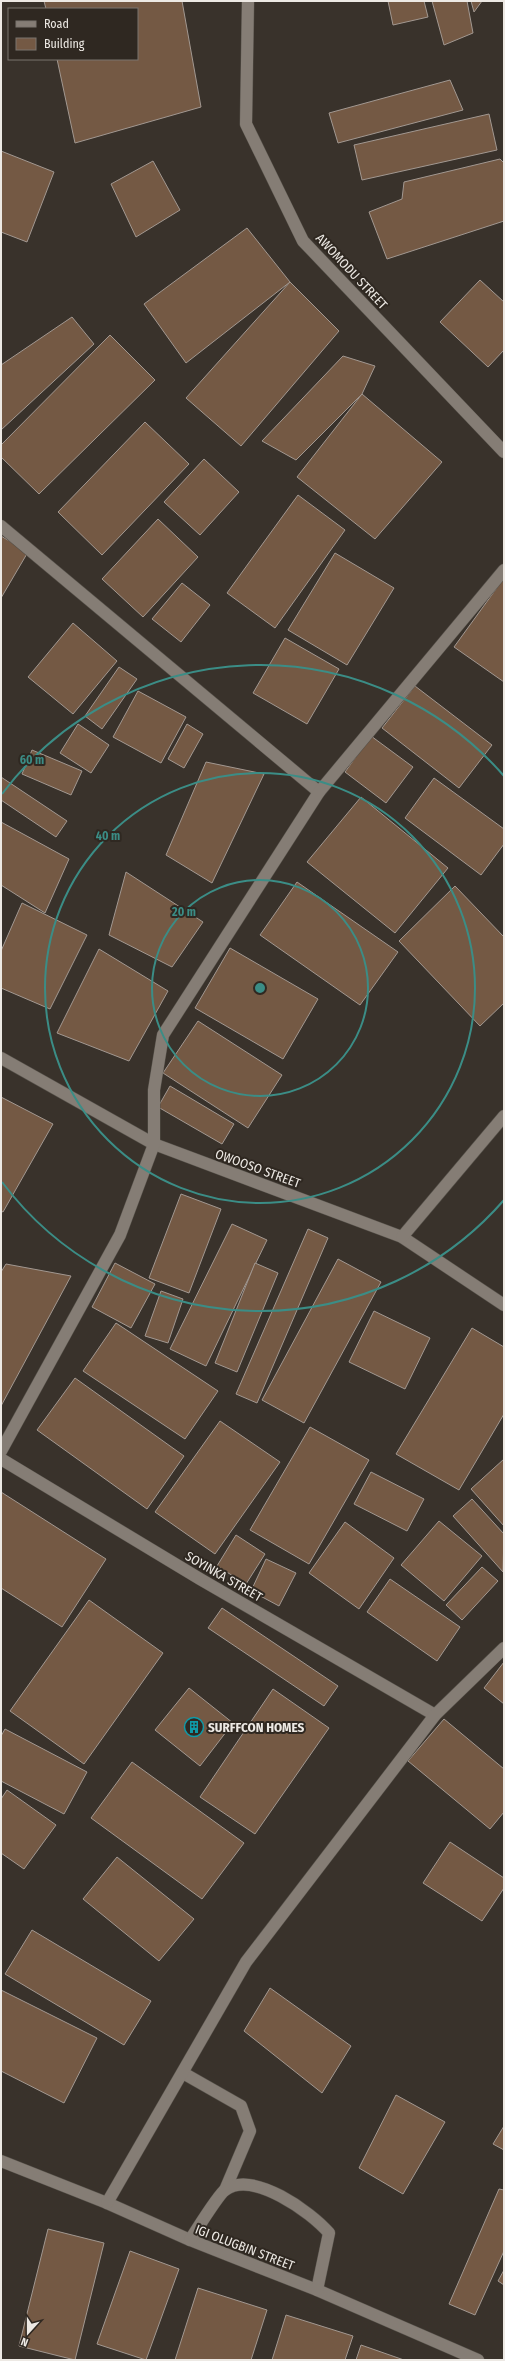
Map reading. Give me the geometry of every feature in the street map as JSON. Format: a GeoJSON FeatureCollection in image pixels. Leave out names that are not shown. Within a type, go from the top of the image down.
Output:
{"type":"FeatureCollection","features":[{"type":"Feature","properties":{"kind":"street","name":"AWOMODU STREET"},"geometry":{"type":"LineString","coordinates":[[248,1],[246,124],[304,241],[504,452]]}},
{"type":"Feature","properties":{"kind":"street"},"geometry":{"type":"LineString","coordinates":[[1,526],[318,792]]}},
{"type":"Feature","properties":{"kind":"street"},"geometry":{"type":"LineString","coordinates":[[1,1451],[120,1235],[154,1144],[154,1090],[163,1035],[318,792],[504,570]]}},
{"type":"Feature","properties":{"kind":"street","name":"OWOOSO STREET"},"geometry":{"type":"LineString","coordinates":[[1,1058],[154,1144],[402,1237],[504,1305]]}},
{"type":"Feature","properties":{"kind":"street"},"geometry":{"type":"LineString","coordinates":[[402,1237],[504,1116]]}},
{"type":"Feature","properties":{"kind":"street","name":"SOYINKA STREET"},"geometry":{"type":"LineString","coordinates":[[1,1459],[200,1579],[435,1715]]}},
{"type":"Feature","properties":{"kind":"street"},"geometry":{"type":"LineString","coordinates":[[107,2203],[246,1962],[435,1715],[504,1648]]}},
{"type":"Feature","properties":{"kind":"street"},"geometry":{"type":"LineString","coordinates":[[183,2073],[241,2106],[250,2132],[245,2147],[225,2190],[190,2240]]}},
{"type":"Feature","properties":{"kind":"street","name":"IGI OLUGBIN STREET"},"geometry":{"type":"LineString","coordinates":[[1,2161],[107,2203],[190,2240],[317,2290],[478,2360]]}},
{"type":"Feature","properties":{"kind":"street"},"geometry":{"type":"LineString","coordinates":[[225,2190],[240,2185],[262,2187],[317,2218],[329,2233],[317,2290]]}},
{"type":"Feature","properties":{"kind":"building"},"geometry":{"type":"Polygon","coordinates":[[[44,1],[182,1],[201,107],[75,143],[57,60],[138,60],[138,8],[46,8],[44,1]]]}},
{"type":"Feature","properties":{"kind":"building"},"geometry":{"type":"Polygon","coordinates":[[[388,1],[424,1],[428,17],[393,25],[388,1]]]}},
{"type":"Feature","properties":{"kind":"building"},"geometry":{"type":"Polygon","coordinates":[[[432,1],[467,1],[473,33],[444,45],[432,1]]]}},
{"type":"Feature","properties":{"kind":"building"},"geometry":{"type":"Polygon","coordinates":[[[471,1],[482,1],[474,12],[471,1]]]}},
{"type":"Feature","properties":{"kind":"building"},"geometry":{"type":"Polygon","coordinates":[[[450,80],[463,110],[338,143],[329,113],[450,80]]]}},
{"type":"Feature","properties":{"kind":"building"},"geometry":{"type":"Polygon","coordinates":[[[489,114],[497,150],[362,180],[354,145],[489,114]]]}},
{"type":"Feature","properties":{"kind":"building"},"geometry":{"type":"Polygon","coordinates":[[[1,151],[54,172],[27,242],[1,232],[1,151]]]}},
{"type":"Feature","properties":{"kind":"building"},"geometry":{"type":"Polygon","coordinates":[[[500,159],[504,163],[504,221],[387,259],[369,212],[402,199],[404,182],[500,159]]]}},
{"type":"Feature","properties":{"kind":"building"},"geometry":{"type":"Polygon","coordinates":[[[153,161],[180,210],[136,237],[111,184],[153,161]]]}},
{"type":"Feature","properties":{"kind":"building"},"geometry":{"type":"Polygon","coordinates":[[[247,228],[290,282],[186,363],[144,304],[247,228]]]}},
{"type":"Feature","properties":{"kind":"building"},"geometry":{"type":"Polygon","coordinates":[[[480,280],[504,302],[504,350],[488,367],[440,322],[480,280]]]}},
{"type":"Feature","properties":{"kind":"building"},"geometry":{"type":"Polygon","coordinates":[[[290,282],[339,331],[241,446],[186,398],[290,282]]]}},
{"type":"Feature","properties":{"kind":"building"},"geometry":{"type":"Polygon","coordinates":[[[72,317],[94,344],[1,430],[1,365],[72,317]]]}},
{"type":"Feature","properties":{"kind":"building"},"geometry":{"type":"Polygon","coordinates":[[[110,335],[155,380],[39,494],[1,457],[1,445],[110,335]]]}},
{"type":"Feature","properties":{"kind":"building"},"geometry":{"type":"Polygon","coordinates":[[[343,356],[375,366],[362,394],[296,460],[262,441],[343,356]]]}},
{"type":"Feature","properties":{"kind":"building"},"geometry":{"type":"Polygon","coordinates":[[[362,394],[442,462],[375,539],[297,477],[362,394]]]}},
{"type":"Feature","properties":{"kind":"building"},"geometry":{"type":"Polygon","coordinates":[[[145,422],[189,464],[102,555],[58,512],[145,422]]]}},
{"type":"Feature","properties":{"kind":"building"},"geometry":{"type":"Polygon","coordinates":[[[204,459],[239,492],[200,535],[164,502],[204,459]]]}},
{"type":"Feature","properties":{"kind":"building"},"geometry":{"type":"Polygon","coordinates":[[[298,495],[345,530],[275,628],[227,593],[298,495]]]}},
{"type":"Feature","properties":{"kind":"building"},"geometry":{"type":"Polygon","coordinates":[[[158,519],[198,557],[143,617],[102,579],[158,519]]]}},
{"type":"Feature","properties":{"kind":"building"},"geometry":{"type":"Polygon","coordinates":[[[1,536],[28,552],[1,598],[1,536]]]}},
{"type":"Feature","properties":{"kind":"building"},"geometry":{"type":"Polygon","coordinates":[[[335,553],[394,588],[347,665],[288,630],[335,553]]]}},
{"type":"Feature","properties":{"kind":"building"},"geometry":{"type":"Polygon","coordinates":[[[504,578],[504,682],[454,647],[504,578]]]}},
{"type":"Feature","properties":{"kind":"building"},"geometry":{"type":"Polygon","coordinates":[[[182,583],[210,605],[181,642],[152,619],[182,583]]]}},
{"type":"Feature","properties":{"kind":"building"},"geometry":{"type":"Polygon","coordinates":[[[73,623],[117,661],[73,714],[28,677],[73,623]]]}},
{"type":"Feature","properties":{"kind":"building"},"geometry":{"type":"Polygon","coordinates":[[[285,638],[339,669],[307,724],[253,693],[285,638]]]}},
{"type":"Feature","properties":{"kind":"building"},"geometry":{"type":"Polygon","coordinates":[[[119,667],[137,679],[102,729],[85,716],[119,667]]]}},
{"type":"Feature","properties":{"kind":"building"},"geometry":{"type":"Polygon","coordinates":[[[415,686],[492,745],[459,788],[382,728],[415,686]]]}},
{"type":"Feature","properties":{"kind":"building"},"geometry":{"type":"Polygon","coordinates":[[[138,691],[186,717],[161,763],[113,737],[138,691]]]}},
{"type":"Feature","properties":{"kind":"building"},"geometry":{"type":"Polygon","coordinates":[[[78,724],[109,745],[91,773],[60,753],[78,724]]]}},
{"type":"Feature","properties":{"kind":"building"},"geometry":{"type":"Polygon","coordinates":[[[187,724],[203,734],[184,768],[168,759],[187,724]]]}},
{"type":"Feature","properties":{"kind":"building"},"geometry":{"type":"Polygon","coordinates":[[[371,736],[413,767],[386,803],[345,772],[371,736]]]}},
{"type":"Feature","properties":{"kind":"building"},"geometry":{"type":"Polygon","coordinates":[[[32,750],[82,771],[71,795],[22,774],[32,750]]]}},
{"type":"Feature","properties":{"kind":"building"},"geometry":{"type":"Polygon","coordinates":[[[206,762],[264,774],[212,883],[166,855],[206,762]]]}},
{"type":"Feature","properties":{"kind":"building"},"geometry":{"type":"Polygon","coordinates":[[[1,777],[67,821],[56,837],[1,800],[1,777]]]}},
{"type":"Feature","properties":{"kind":"building"},"geometry":{"type":"Polygon","coordinates":[[[434,778],[504,829],[504,844],[481,875],[405,818],[434,778]]]}},
{"type":"Feature","properties":{"kind":"building"},"geometry":{"type":"Polygon","coordinates":[[[361,797],[448,868],[395,933],[307,862],[361,797]]]}},
{"type":"Feature","properties":{"kind":"building"},"geometry":{"type":"Polygon","coordinates":[[[1,822],[69,859],[45,913],[1,885],[1,822]]]}},
{"type":"Feature","properties":{"kind":"building"},"geometry":{"type":"Polygon","coordinates":[[[126,872],[203,922],[172,967],[109,935],[126,872]]]}},
{"type":"Feature","properties":{"kind":"building"},"geometry":{"type":"Polygon","coordinates":[[[297,882],[398,952],[360,1005],[260,935],[297,882]]]}},
{"type":"Feature","properties":{"kind":"building"},"geometry":{"type":"Polygon","coordinates":[[[455,886],[504,937],[504,1003],[480,1026],[399,941],[455,886]]]}},
{"type":"Feature","properties":{"kind":"building"},"geometry":{"type":"Polygon","coordinates":[[[22,903],[87,935],[50,1009],[1,988],[1,951],[22,903]]]}},
{"type":"Feature","properties":{"kind":"building"},"geometry":{"type":"Polygon","coordinates":[[[230,948],[318,999],[283,1059],[195,1008],[230,948]]]}},
{"type":"Feature","properties":{"kind":"building"},"geometry":{"type":"Polygon","coordinates":[[[99,949],[168,991],[129,1061],[57,1033],[99,949]]]}},
{"type":"Feature","properties":{"kind":"building"},"geometry":{"type":"Polygon","coordinates":[[[198,1021],[282,1075],[248,1128],[163,1073],[198,1021]]]}},
{"type":"Feature","properties":{"kind":"building"},"geometry":{"type":"Polygon","coordinates":[[[170,1086],[234,1124],[222,1144],[158,1107],[170,1086]]]}},
{"type":"Feature","properties":{"kind":"building"},"geometry":{"type":"Polygon","coordinates":[[[1,1097],[53,1124],[3,1212],[1,1211],[1,1097]]]}},
{"type":"Feature","properties":{"kind":"building"},"geometry":{"type":"Polygon","coordinates":[[[181,1194],[221,1209],[189,1293],[149,1278],[181,1194]]]}},
{"type":"Feature","properties":{"kind":"building"},"geometry":{"type":"Polygon","coordinates":[[[232,1224],[267,1240],[206,1366],[170,1349],[232,1224]]]}},
{"type":"Feature","properties":{"kind":"building"},"geometry":{"type":"Polygon","coordinates":[[[308,1229],[328,1238],[257,1403],[236,1394],[308,1229]]]}},
{"type":"Feature","properties":{"kind":"building"},"geometry":{"type":"Polygon","coordinates":[[[338,1259],[381,1282],[304,1423],[262,1400],[338,1259]]]}},
{"type":"Feature","properties":{"kind":"building"},"geometry":{"type":"Polygon","coordinates":[[[115,1263],[155,1284],[131,1328],[92,1307],[115,1263]]]}},
{"type":"Feature","properties":{"kind":"building"},"geometry":{"type":"Polygon","coordinates":[[[255,1263],[278,1273],[237,1372],[215,1363],[255,1263]]]}},
{"type":"Feature","properties":{"kind":"building"},"geometry":{"type":"Polygon","coordinates":[[[6,1264],[71,1276],[1,1406],[1,1272],[6,1264]]]}},
{"type":"Feature","properties":{"kind":"building"},"geometry":{"type":"Polygon","coordinates":[[[161,1291],[183,1299],[168,1343],[145,1336],[161,1291]]]}},
{"type":"Feature","properties":{"kind":"building"},"geometry":{"type":"Polygon","coordinates":[[[374,1311],[430,1338],[405,1389],[349,1362],[374,1311]]]}},
{"type":"Feature","properties":{"kind":"building"},"geometry":{"type":"Polygon","coordinates":[[[116,1323],[218,1391],[185,1439],[83,1371],[116,1323]]]}},
{"type":"Feature","properties":{"kind":"building"},"geometry":{"type":"Polygon","coordinates":[[[472,1328],[504,1347],[504,1414],[459,1490],[396,1454],[472,1328]]]}},
{"type":"Feature","properties":{"kind":"building"},"geometry":{"type":"Polygon","coordinates":[[[75,1378],[184,1456],[147,1509],[37,1430],[75,1378]]]}},
{"type":"Feature","properties":{"kind":"building"},"geometry":{"type":"Polygon","coordinates":[[[220,1421],[280,1462],[215,1554],[155,1512],[220,1421]]]}},
{"type":"Feature","properties":{"kind":"building"},"geometry":{"type":"Polygon","coordinates":[[[310,1427],[369,1460],[309,1564],[250,1530],[310,1427]]]}},
{"type":"Feature","properties":{"kind":"building"},"geometry":{"type":"Polygon","coordinates":[[[504,1459],[504,1526],[471,1489],[504,1459]]]}},
{"type":"Feature","properties":{"kind":"building"},"geometry":{"type":"Polygon","coordinates":[[[371,1472],[424,1499],[407,1531],[354,1504],[371,1472]]]}},
{"type":"Feature","properties":{"kind":"building"},"geometry":{"type":"Polygon","coordinates":[[[1,1492],[106,1559],[62,1627],[1,1588],[1,1492]]]}},
{"type":"Feature","properties":{"kind":"building"},"geometry":{"type":"Polygon","coordinates":[[[472,1499],[504,1534],[503,1572],[453,1516],[472,1499]]]}},
{"type":"Feature","properties":{"kind":"building"},"geometry":{"type":"Polygon","coordinates":[[[439,1521],[482,1556],[444,1601],[401,1565],[439,1521]]]}},
{"type":"Feature","properties":{"kind":"building"},"geometry":{"type":"Polygon","coordinates":[[[345,1522],[394,1558],[359,1609],[309,1573],[345,1522]]]}},
{"type":"Feature","properties":{"kind":"building"},"geometry":{"type":"Polygon","coordinates":[[[236,1535],[265,1554],[246,1584],[217,1566],[236,1535]]]}},
{"type":"Feature","properties":{"kind":"building"},"geometry":{"type":"Polygon","coordinates":[[[266,1559],[296,1573],[279,1606],[251,1591],[266,1559]]]}},
{"type":"Feature","properties":{"kind":"building"},"geometry":{"type":"Polygon","coordinates":[[[482,1567],[498,1581],[462,1620],[446,1605],[482,1567]]]}},
{"type":"Feature","properties":{"kind":"building"},"geometry":{"type":"Polygon","coordinates":[[[390,1579],[460,1627],[437,1661],[367,1612],[390,1579]]]}},
{"type":"Feature","properties":{"kind":"building"},"geometry":{"type":"Polygon","coordinates":[[[89,1600],[163,1653],[84,1764],[10,1711],[89,1600]]]}},
{"type":"Feature","properties":{"kind":"building"},"geometry":{"type":"Polygon","coordinates":[[[222,1608],[338,1686],[324,1706],[208,1628],[222,1608]]]}},
{"type":"Feature","properties":{"kind":"building"},"geometry":{"type":"Polygon","coordinates":[[[504,1662],[504,1704],[484,1688],[504,1662]]]}},
{"type":"Feature","properties":{"kind":"building","name":"SURFFCON HOMES"},"geometry":{"type":"Polygon","coordinates":[[[189,1688],[233,1723],[200,1766],[155,1730],[189,1688]]]}},
{"type":"Feature","properties":{"kind":"building"},"geometry":{"type":"Polygon","coordinates":[[[273,1689],[329,1728],[255,1834],[200,1797],[273,1689]]]}},
{"type":"Feature","properties":{"kind":"building"},"geometry":{"type":"Polygon","coordinates":[[[444,1719],[504,1769],[504,1812],[490,1829],[408,1761],[444,1719]]]}},
{"type":"Feature","properties":{"kind":"building"},"geometry":{"type":"Polygon","coordinates":[[[5,1729],[87,1772],[64,1814],[1,1781],[1,1736],[5,1729]]]}},
{"type":"Feature","properties":{"kind":"building"},"geometry":{"type":"Polygon","coordinates":[[[132,1762],[244,1843],[202,1899],[91,1818],[132,1762]]]}},
{"type":"Feature","properties":{"kind":"building"},"geometry":{"type":"Polygon","coordinates":[[[7,1790],[56,1825],[24,1869],[1,1853],[1,1799],[7,1790]]]}},
{"type":"Feature","properties":{"kind":"building"},"geometry":{"type":"Polygon","coordinates":[[[450,1842],[504,1878],[504,1888],[482,1921],[423,1883],[450,1842]]]}},
{"type":"Feature","properties":{"kind":"building"},"geometry":{"type":"Polygon","coordinates":[[[117,1857],[194,1919],[159,1961],[83,1899],[117,1857]]]}},
{"type":"Feature","properties":{"kind":"building"},"geometry":{"type":"Polygon","coordinates":[[[32,1930],[151,2001],[124,2045],[5,1974],[32,1930]]]}},
{"type":"Feature","properties":{"kind":"building"},"geometry":{"type":"Polygon","coordinates":[[[270,1988],[351,2046],[322,2093],[244,2031],[270,1988]]]}},
{"type":"Feature","properties":{"kind":"building"},"geometry":{"type":"Polygon","coordinates":[[[1,1990],[97,2038],[64,2103],[1,2071],[1,1990]]]}},
{"type":"Feature","properties":{"kind":"building"},"geometry":{"type":"Polygon","coordinates":[[[396,2095],[445,2122],[403,2194],[359,2168],[396,2095]]]}},
{"type":"Feature","properties":{"kind":"building"},"geometry":{"type":"Polygon","coordinates":[[[504,2126],[504,2150],[493,2144],[504,2126]]]}},
{"type":"Feature","properties":{"kind":"building"},"geometry":{"type":"Polygon","coordinates":[[[499,2189],[504,2190],[504,2251],[475,2315],[449,2304],[499,2189]]]}},
{"type":"Feature","properties":{"kind":"building"},"geometry":{"type":"Polygon","coordinates":[[[48,2229],[104,2243],[75,2360],[19,2346],[48,2229]]]}},
{"type":"Feature","properties":{"kind":"building"},"geometry":{"type":"Polygon","coordinates":[[[130,2251],[179,2269],[146,2360],[97,2344],[130,2251]]]}},
{"type":"Feature","properties":{"kind":"building"},"geometry":{"type":"Polygon","coordinates":[[[504,2270],[504,2285],[498,2281],[504,2270]]]}},
{"type":"Feature","properties":{"kind":"building"},"geometry":{"type":"Polygon","coordinates":[[[198,2288],[267,2310],[251,2360],[175,2360],[198,2288]]]}},
{"type":"Feature","properties":{"kind":"building"},"geometry":{"type":"Polygon","coordinates":[[[286,2315],[353,2336],[345,2360],[272,2360],[286,2315]]]}},
{"type":"Feature","properties":{"kind":"building"},"geometry":{"type":"Polygon","coordinates":[[[361,2345],[404,2360],[356,2360],[361,2345]]]}},
{"type":"Feature","properties":{"kind":"place","name":"SURFFCON HOMES"},"geometry":{"type":"Point","coordinates":[194,1727]}}]}
